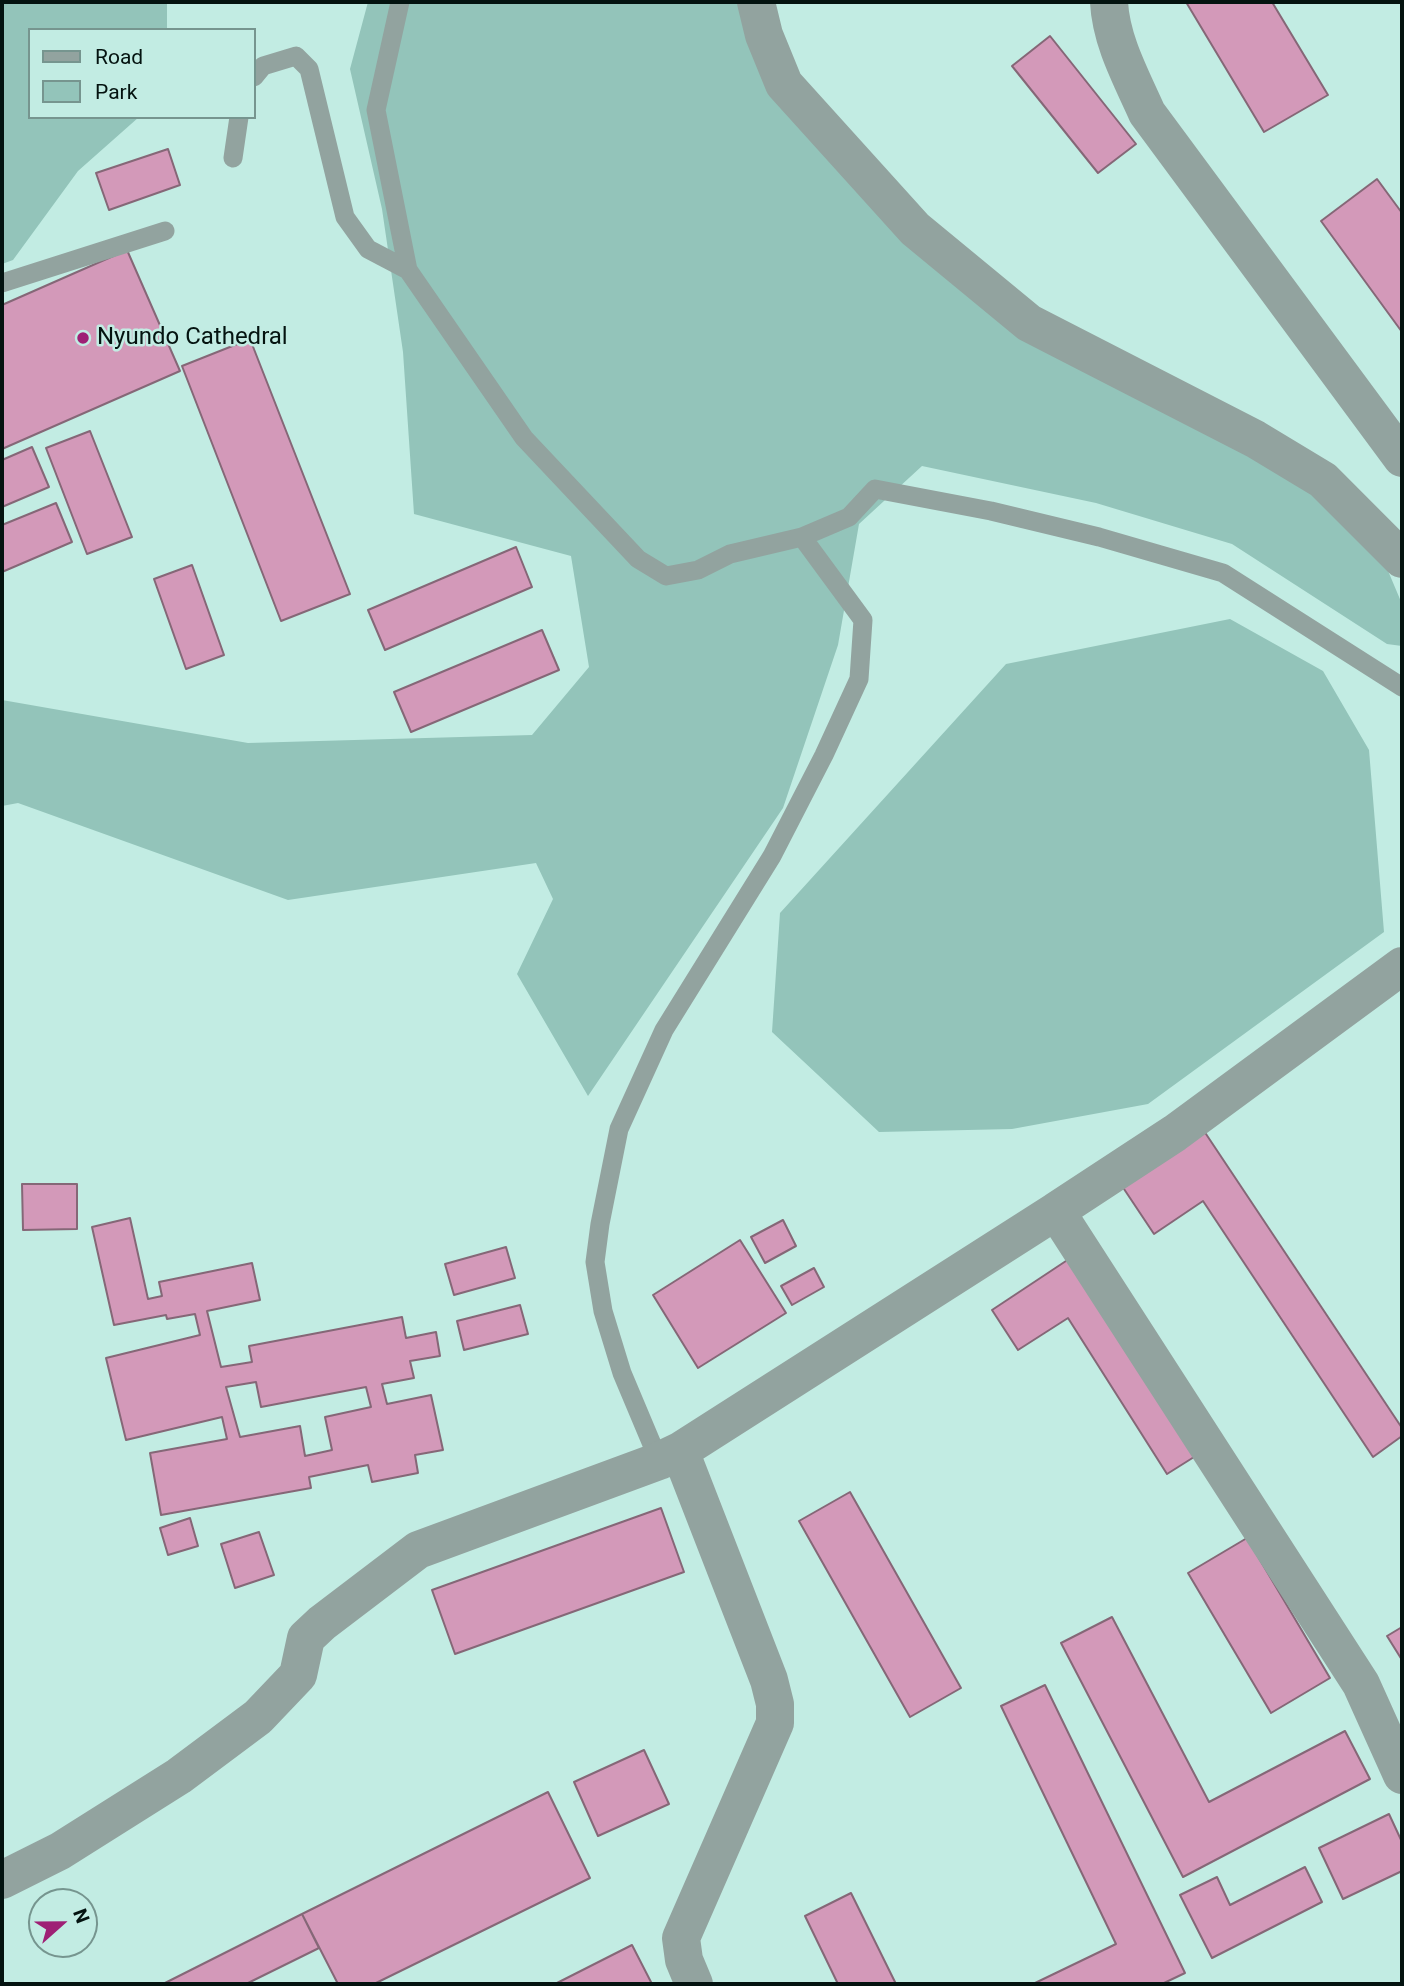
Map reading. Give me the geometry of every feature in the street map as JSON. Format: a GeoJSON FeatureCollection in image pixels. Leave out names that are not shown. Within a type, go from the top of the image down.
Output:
{"type":"FeatureCollection","features":[{"type":"Feature","properties":{"kind":"street"},"geometry":{"type":"LineString","coordinates":[[756,2],[764,35],[785,85],[915,229],[1029,323],[1255,439],[1323,480],[1402,559]]}},
{"type":"Feature","properties":{"kind":"street"},"geometry":{"type":"LineString","coordinates":[[1109,2],[1110,21],[1125,64],[1147,113],[1402,458]]}},
{"type":"Feature","properties":{"kind":"street"},"geometry":{"type":"LineString","coordinates":[[2,1880],[60,1851],[178,1776],[258,1717],[298,1675],[306,1638],[418,1550],[670,1456],[1175,1133],[1402,967]]}},
{"type":"Feature","properties":{"kind":"street"},"geometry":{"type":"LineString","coordinates":[[1056,1211],[1361,1684],[1402,1775]]}},
{"type":"Feature","properties":{"kind":"street"},"geometry":{"type":"LineString","coordinates":[[670,1456],[769,1680],[775,1704],[775,1723],[681,1938],[684,1960],[694,1984]]}},
{"type":"Feature","properties":{"kind":"lane"},"geometry":{"type":"LineString","coordinates":[[400,2],[376,110],[408,270],[524,438],[638,559],[666,576],[698,570],[730,554],[802,537],[849,517],[875,489],[991,511],[1099,537],[1223,573],[1402,687]]}},
{"type":"Feature","properties":{"kind":"lane"},"geometry":{"type":"LineString","coordinates":[[256,74],[263,66],[296,56],[309,69],[345,217],[368,249],[408,270]]}},
{"type":"Feature","properties":{"kind":"lane"},"geometry":{"type":"LineString","coordinates":[[233,158],[239,119]]}},
{"type":"Feature","properties":{"kind":"lane"},"geometry":{"type":"LineString","coordinates":[[2,283],[165,230]]}},
{"type":"Feature","properties":{"kind":"lane"},"geometry":{"type":"LineString","coordinates":[[670,1456],[622,1373],[603,1311],[595,1262],[600,1224],[619,1129],[664,1030],[772,856],[824,755],[859,679],[863,620],[802,537]]}},
{"type":"Feature","properties":{"kind":"green space"},"geometry":{"type":"Polygon","coordinates":[[[2,2],[167,2],[167,28],[28,28],[28,119],[137,119],[78,171],[13,260],[2,264],[2,2]]]}},
{"type":"Feature","properties":{"kind":"green space"},"geometry":{"type":"Polygon","coordinates":[[[368,2],[753,2],[904,235],[1303,481],[1386,566],[1402,604],[1402,646],[1387,644],[1232,544],[1096,503],[922,466],[859,524],[838,645],[783,808],[588,1096],[517,974],[553,899],[536,863],[288,900],[18,803],[2,806],[2,700],[248,743],[532,735],[589,667],[571,556],[414,514],[403,352],[382,209],[350,69],[368,2]]]}},
{"type":"Feature","properties":{"kind":"green space"},"geometry":{"type":"Polygon","coordinates":[[[1230,619],[1323,671],[1369,750],[1384,932],[1148,1104],[1012,1129],[879,1132],[772,1032],[780,913],[1006,664],[1230,619]]]}},
{"type":"Feature","properties":{"kind":"building"},"geometry":{"type":"Polygon","coordinates":[[[1186,2],[1272,2],[1328,95],[1264,132],[1186,2]]]}},
{"type":"Feature","properties":{"kind":"building"},"geometry":{"type":"Polygon","coordinates":[[[1050,36],[1136,144],[1098,173],[1012,66],[1050,36]]]}},
{"type":"Feature","properties":{"kind":"building"},"geometry":{"type":"Polygon","coordinates":[[[168,149],[180,185],[109,210],[96,173],[168,149]]]}},
{"type":"Feature","properties":{"kind":"building"},"geometry":{"type":"Polygon","coordinates":[[[1377,179],[1402,213],[1402,332],[1321,221],[1377,179]]]}},
{"type":"Feature","properties":{"kind":"building","name":"Nyundo Cathedral"},"geometry":{"type":"Polygon","coordinates":[[[127,250],[180,371],[2,449],[2,305],[127,250]]]}},
{"type":"Feature","properties":{"kind":"building"},"geometry":{"type":"Polygon","coordinates":[[[250,339],[350,594],[281,621],[182,366],[250,339]]]}},
{"type":"Feature","properties":{"kind":"building"},"geometry":{"type":"Polygon","coordinates":[[[90,431],[132,537],[87,554],[46,448],[90,431]]]}},
{"type":"Feature","properties":{"kind":"building"},"geometry":{"type":"Polygon","coordinates":[[[32,447],[49,487],[2,507],[2,460],[32,447]]]}},
{"type":"Feature","properties":{"kind":"building"},"geometry":{"type":"Polygon","coordinates":[[[56,503],[72,542],[2,572],[2,525],[56,503]]]}},
{"type":"Feature","properties":{"kind":"building"},"geometry":{"type":"Polygon","coordinates":[[[516,547],[532,587],[385,650],[368,610],[516,547]]]}},
{"type":"Feature","properties":{"kind":"building"},"geometry":{"type":"Polygon","coordinates":[[[192,565],[224,655],[186,669],[154,579],[192,565]]]}},
{"type":"Feature","properties":{"kind":"building"},"geometry":{"type":"Polygon","coordinates":[[[542,630],[559,670],[411,732],[394,692],[542,630]]]}},
{"type":"Feature","properties":{"kind":"building"},"geometry":{"type":"Polygon","coordinates":[[[1204,1131],[1402,1428],[1402,1436],[1373,1457],[1203,1201],[1154,1234],[1122,1186],[1204,1131]]]}},
{"type":"Feature","properties":{"kind":"building"},"geometry":{"type":"Polygon","coordinates":[[[22,1184],[77,1184],[77,1229],[23,1230],[22,1184]]]}},
{"type":"Feature","properties":{"kind":"building"},"geometry":{"type":"Polygon","coordinates":[[[130,1218],[148,1299],[162,1296],[159,1282],[252,1263],[260,1300],[207,1311],[221,1367],[252,1362],[249,1346],[402,1317],[406,1338],[436,1332],[440,1356],[410,1361],[414,1378],[382,1384],[387,1404],[431,1395],[443,1450],[415,1455],[418,1473],[372,1482],[368,1465],[309,1477],[311,1488],[161,1515],[150,1453],[227,1439],[222,1417],[126,1440],[106,1358],[200,1335],[195,1314],[167,1319],[166,1315],[114,1325],[92,1227],[130,1218]],[[256,1382],[226,1387],[240,1437],[300,1426],[305,1456],[332,1450],[325,1417],[371,1407],[366,1387],[261,1407],[256,1382]]]}},
{"type":"Feature","properties":{"kind":"building"},"geometry":{"type":"Polygon","coordinates":[[[783,1220],[796,1246],[765,1263],[751,1237],[783,1220]]]}},
{"type":"Feature","properties":{"kind":"building"},"geometry":{"type":"Polygon","coordinates":[[[740,1240],[786,1313],[698,1368],[653,1295],[740,1240]]]}},
{"type":"Feature","properties":{"kind":"building"},"geometry":{"type":"Polygon","coordinates":[[[506,1247],[515,1278],[454,1295],[445,1264],[506,1247]]]}},
{"type":"Feature","properties":{"kind":"building"},"geometry":{"type":"Polygon","coordinates":[[[1075,1255],[1202,1452],[1167,1474],[1068,1318],[1018,1350],[992,1310],[1075,1255]]]}},
{"type":"Feature","properties":{"kind":"building"},"geometry":{"type":"Polygon","coordinates":[[[814,1268],[824,1287],[792,1305],[781,1286],[814,1268]]]}},
{"type":"Feature","properties":{"kind":"building"},"geometry":{"type":"Polygon","coordinates":[[[520,1305],[528,1334],[464,1350],[457,1321],[520,1305]]]}},
{"type":"Feature","properties":{"kind":"building"},"geometry":{"type":"Polygon","coordinates":[[[850,1492],[961,1688],[910,1717],[799,1521],[850,1492]]]}},
{"type":"Feature","properties":{"kind":"building"},"geometry":{"type":"Polygon","coordinates":[[[661,1508],[684,1572],[455,1654],[432,1590],[661,1508]]]}},
{"type":"Feature","properties":{"kind":"building"},"geometry":{"type":"Polygon","coordinates":[[[190,1518],[198,1546],[168,1555],[160,1528],[190,1518]]]}},
{"type":"Feature","properties":{"kind":"building"},"geometry":{"type":"Polygon","coordinates":[[[259,1532],[274,1575],[235,1588],[221,1544],[259,1532]]]}},
{"type":"Feature","properties":{"kind":"building"},"geometry":{"type":"Polygon","coordinates":[[[1247,1538],[1330,1678],[1271,1713],[1188,1573],[1247,1538]]]}},
{"type":"Feature","properties":{"kind":"building"},"geometry":{"type":"Polygon","coordinates":[[[1112,1617],[1209,1802],[1345,1731],[1370,1779],[1183,1877],[1061,1643],[1112,1617]]]}},
{"type":"Feature","properties":{"kind":"building"},"geometry":{"type":"Polygon","coordinates":[[[1402,1627],[1402,1660],[1387,1636],[1402,1627]]]}},
{"type":"Feature","properties":{"kind":"building"},"geometry":{"type":"Polygon","coordinates":[[[1045,1685],[1185,1973],[1162,1984],[1033,1984],[1116,1944],[1001,1706],[1045,1685]]]}},
{"type":"Feature","properties":{"kind":"building"},"geometry":{"type":"Polygon","coordinates":[[[644,1750],[669,1804],[598,1836],[574,1782],[644,1750]]]}},
{"type":"Feature","properties":{"kind":"building"},"geometry":{"type":"Polygon","coordinates":[[[548,1792],[590,1878],[374,1984],[338,1984],[302,1914],[548,1792]]]}},
{"type":"Feature","properties":{"kind":"building"},"geometry":{"type":"Polygon","coordinates":[[[1389,1814],[1402,1842],[1402,1871],[1343,1899],[1319,1848],[1389,1814]]]}},
{"type":"Feature","properties":{"kind":"building"},"geometry":{"type":"Polygon","coordinates":[[[1305,1867],[1322,1902],[1212,1958],[1180,1895],[1217,1877],[1230,1905],[1305,1867]]]}},
{"type":"Feature","properties":{"kind":"building"},"geometry":{"type":"Polygon","coordinates":[[[851,1893],[896,1984],[838,1984],[805,1916],[851,1893]]]}},
{"type":"Feature","properties":{"kind":"building"},"geometry":{"type":"Polygon","coordinates":[[[302,1914],[319,1948],[246,1984],[163,1984],[302,1914]]]}},
{"type":"Feature","properties":{"kind":"building"},"geometry":{"type":"Polygon","coordinates":[[[632,1945],[652,1984],[555,1984],[632,1945]]]}},
{"type":"Feature","properties":{"kind":"place","name":"Nyundo Cathedral"},"geometry":{"type":"Point","coordinates":[83,338]}}]}
